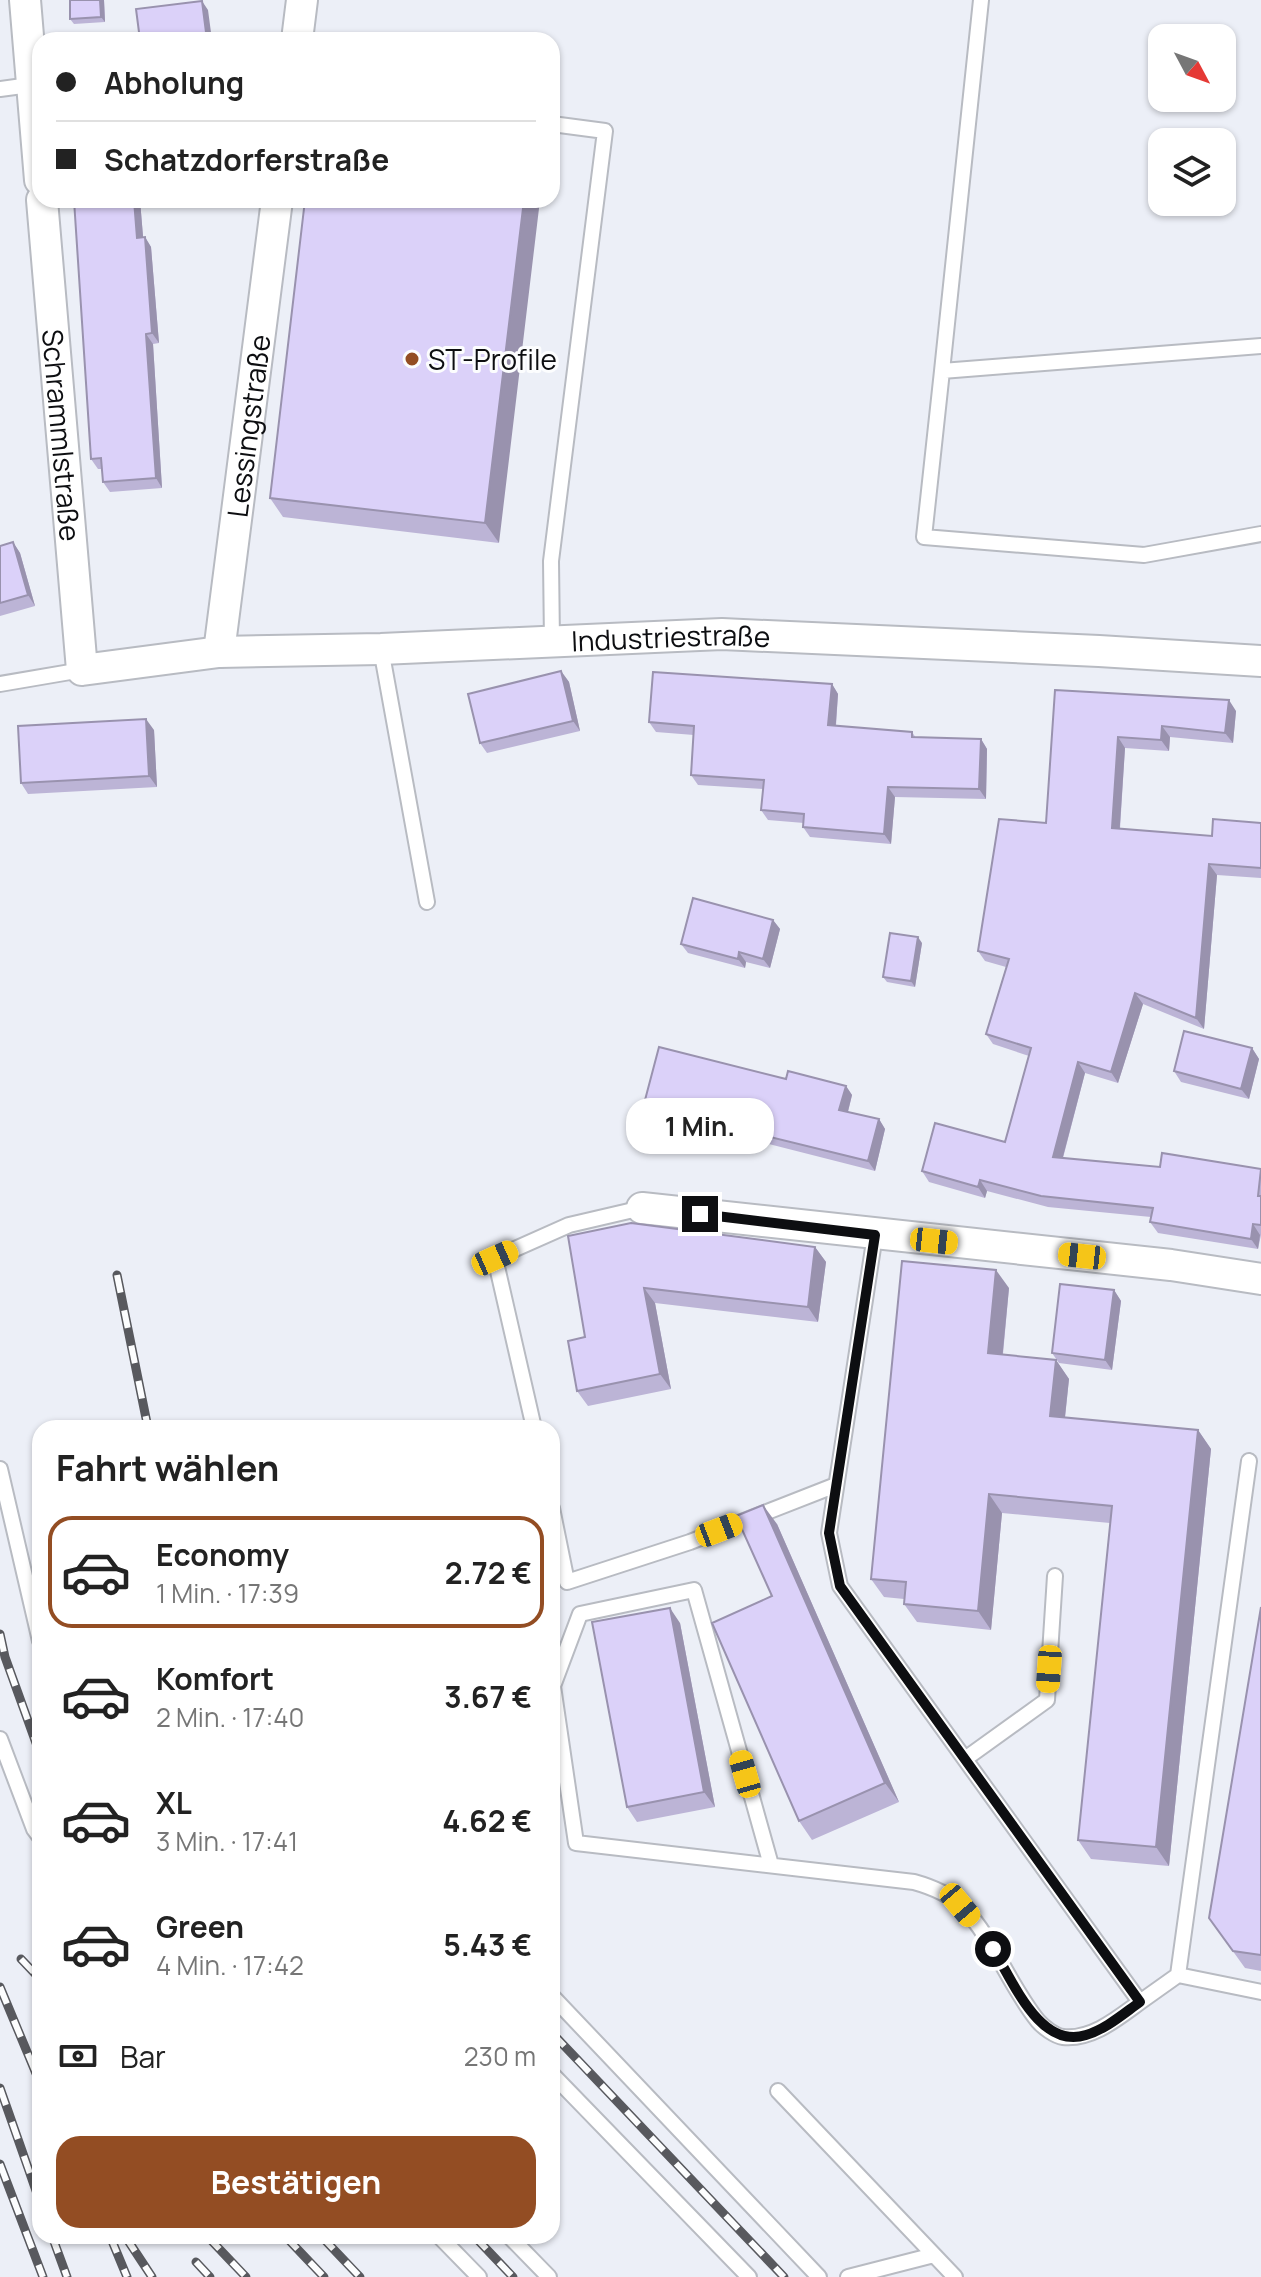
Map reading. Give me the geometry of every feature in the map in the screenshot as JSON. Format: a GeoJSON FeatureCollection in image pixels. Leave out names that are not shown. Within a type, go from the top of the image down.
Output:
{"type":"FeatureCollection","features":[{"type":"Feature","properties":{"kind":"street"},"geometry":{"type":"LineString","coordinates":[[25,0],[32,104]]}},
{"type":"Feature","properties":{"kind":"street"},"geometry":{"type":"LineString","coordinates":[[298,32],[302,0]]}},
{"type":"Feature","properties":{"kind":"street","name":"Schrammlstraße"},"geometry":{"type":"LineString","coordinates":[[43,208],[82,670]]}},
{"type":"Feature","properties":{"kind":"street","name":"Lessingstraße"},"geometry":{"type":"LineString","coordinates":[[219,652],[276,208]]}},
{"type":"Feature","properties":{"kind":"street","name":"Industriestraße"},"geometry":{"type":"LineString","coordinates":[[82,670],[219,652],[381,649],[722,634],[1261,661]]}},
{"type":"Feature","properties":{"kind":"street"},"geometry":{"type":"LineString","coordinates":[[642,1208],[1171,1265],[1261,1279]]}},
{"type":"Feature","properties":{"kind":"lane"},"geometry":{"type":"LineString","coordinates":[[981,0],[924,537],[1144,555],[1261,534]]}},
{"type":"Feature","properties":{"kind":"lane"},"geometry":{"type":"LineString","coordinates":[[0,89],[30,85]]}},
{"type":"Feature","properties":{"kind":"lane"},"geometry":{"type":"LineString","coordinates":[[552,642],[551,561],[605,131],[560,125]]}},
{"type":"Feature","properties":{"kind":"lane"},"geometry":{"type":"LineString","coordinates":[[942,371],[1261,346]]}},
{"type":"Feature","properties":{"kind":"lane"},"geometry":{"type":"LineString","coordinates":[[381,649],[427,902]]}},
{"type":"Feature","properties":{"kind":"lane"},"geometry":{"type":"LineString","coordinates":[[0,684],[82,670]]}},
{"type":"Feature","properties":{"kind":"lane"},"geometry":{"type":"LineString","coordinates":[[532,1420],[495,1258],[569,1225],[642,1208]]}},
{"type":"Feature","properties":{"kind":"lane"},"geometry":{"type":"LineString","coordinates":[[875,1235],[829,1533],[840,1586],[1140,2002]]}},
{"type":"Feature","properties":{"kind":"lane"},"geometry":{"type":"LineString","coordinates":[[560,1734],[576,1843],[914,1882],[937,1889],[960,1905],[980,1928],[1039,2022],[1060,2037],[1085,2036],[1112,2023],[1178,1975],[1249,1461]]}},
{"type":"Feature","properties":{"kind":"lane"},"geometry":{"type":"LineString","coordinates":[[0,1469],[32,1607]]}},
{"type":"Feature","properties":{"kind":"lane"},"geometry":{"type":"LineString","coordinates":[[560,1547],[567,1582],[690,1542],[836,1485]]}},
{"type":"Feature","properties":{"kind":"lane"},"geometry":{"type":"LineString","coordinates":[[965,1759],[1047,1700],[1055,1576]]}},
{"type":"Feature","properties":{"kind":"lane"},"geometry":{"type":"LineString","coordinates":[[560,1667],[580,1614],[694,1590],[771,1865]]}},
{"type":"Feature","properties":{"kind":"lane"},"geometry":{"type":"LineString","coordinates":[[0,1739],[32,1824]]}},
{"type":"Feature","properties":{"kind":"lane"},"geometry":{"type":"LineString","coordinates":[[1178,1975],[1261,1992]]}},
{"type":"Feature","properties":{"kind":"lane"},"geometry":{"type":"LineString","coordinates":[[560,2004],[819,2277]]}},
{"type":"Feature","properties":{"kind":"lane"},"geometry":{"type":"LineString","coordinates":[[560,2082],[749,2277]]}},
{"type":"Feature","properties":{"kind":"lane"},"geometry":{"type":"LineString","coordinates":[[778,2091],[955,2277]]}},
{"type":"Feature","properties":{"kind":"lane"},"geometry":{"type":"LineString","coordinates":[[447,2244],[479,2277]]}},
{"type":"Feature","properties":{"kind":"lane"},"geometry":{"type":"LineString","coordinates":[[517,2244],[549,2277]]}},
{"type":"Feature","properties":{"kind":"lane"},"geometry":{"type":"LineString","coordinates":[[848,2277],[934,2255]]}},
{"type":"Feature","properties":{"kind":"building"},"geometry":{"type":"Polygon","coordinates":[[[70,0],[100,0],[101,17],[70,19],[70,0]]]}},
{"type":"Feature","properties":{"kind":"building"},"geometry":{"type":"Polygon","coordinates":[[[202,1],[206,32],[139,32],[136,9],[202,1]]]}},
{"type":"Feature","properties":{"kind":"building"},"geometry":{"type":"Polygon","coordinates":[[[75,208],[135,208],[137,238],[145,237],[152,333],[146,334],[156,478],[103,482],[101,458],[91,459],[75,208]]]}},
{"type":"Feature","properties":{"kind":"building","name":"ST-Profile"},"geometry":{"type":"Polygon","coordinates":[[[304,208],[523,208],[485,523],[270,498],[304,208]]]}},
{"type":"Feature","properties":{"kind":"building"},"geometry":{"type":"Polygon","coordinates":[[[13,542],[28,595],[0,603],[0,546],[13,542]]]}},
{"type":"Feature","properties":{"kind":"building"},"geometry":{"type":"Polygon","coordinates":[[[561,671],[573,721],[480,743],[468,694],[561,671]]]}},
{"type":"Feature","properties":{"kind":"building"},"geometry":{"type":"Polygon","coordinates":[[[653,672],[832,684],[828,725],[912,732],[912,737],[981,739],[979,789],[888,787],[884,834],[803,827],[804,814],[761,810],[764,780],[691,775],[694,726],[649,722],[653,672]]]}},
{"type":"Feature","properties":{"kind":"building"},"geometry":{"type":"Polygon","coordinates":[[[1055,690],[1229,700],[1225,733],[1162,726],[1161,740],[1118,737],[1112,828],[1212,836],[1213,819],[1261,823],[1261,868],[1209,864],[1196,1018],[1135,993],[1111,1072],[1078,1062],[1053,1157],[1160,1167],[1162,1153],[1261,1169],[1258,1196],[1261,1196],[1261,1225],[1253,1224],[1251,1239],[1150,1222],[1153,1208],[1041,1196],[980,1180],[978,1187],[922,1171],[935,1123],[1005,1142],[1031,1048],[986,1034],[1009,959],[978,951],[999,819],[1046,823],[1055,690]]]}},
{"type":"Feature","properties":{"kind":"building"},"geometry":{"type":"Polygon","coordinates":[[[146,719],[149,776],[21,783],[18,726],[146,719]]]}},
{"type":"Feature","properties":{"kind":"building"},"geometry":{"type":"Polygon","coordinates":[[[693,898],[773,920],[763,959],[739,952],[738,959],[681,944],[693,898]]]}},
{"type":"Feature","properties":{"kind":"building"},"geometry":{"type":"Polygon","coordinates":[[[890,933],[918,937],[911,981],[883,977],[890,933]]]}},
{"type":"Feature","properties":{"kind":"building"},"geometry":{"type":"Polygon","coordinates":[[[1184,1031],[1252,1048],[1241,1089],[1174,1071],[1184,1031]]]}},
{"type":"Feature","properties":{"kind":"building"},"geometry":{"type":"Polygon","coordinates":[[[659,1047],[786,1079],[788,1071],[846,1086],[839,1110],[879,1119],[868,1161],[742,1130],[743,1125],[645,1100],[659,1047]]]}},
{"type":"Feature","properties":{"kind":"building"},"geometry":{"type":"Polygon","coordinates":[[[631,1223],[815,1247],[808,1307],[644,1288],[660,1374],[577,1391],[568,1341],[585,1337],[568,1236],[631,1223]]]}},
{"type":"Feature","properties":{"kind":"building"},"geometry":{"type":"Polygon","coordinates":[[[902,1261],[996,1270],[988,1353],[1056,1360],[1050,1416],[1198,1430],[1156,1847],[1078,1840],[1112,1506],[989,1494],[978,1611],[904,1604],[906,1582],[871,1579],[902,1261]]]}},
{"type":"Feature","properties":{"kind":"building"},"geometry":{"type":"Polygon","coordinates":[[[1060,1284],[1114,1290],[1105,1360],[1052,1353],[1060,1284]]]}},
{"type":"Feature","properties":{"kind":"building"},"geometry":{"type":"Polygon","coordinates":[[[763,1505],[885,1783],[799,1821],[712,1623],[772,1596],[736,1516],[763,1505]]]}},
{"type":"Feature","properties":{"kind":"building"},"geometry":{"type":"Polygon","coordinates":[[[1261,1607],[1261,1955],[1233,1951],[1209,1918],[1261,1607]]]}},
{"type":"Feature","properties":{"kind":"building"},"geometry":{"type":"Polygon","coordinates":[[[670,1608],[704,1792],[627,1807],[592,1622],[670,1608]]]}},
{"type":"Feature","properties":{"kind":"railway"},"geometry":{"type":"LineString","coordinates":[[117,1275],[146,1420]]}},
{"type":"Feature","properties":{"kind":"railway"},"geometry":{"type":"LineString","coordinates":[[0,1634],[32,1732]]}},
{"type":"Feature","properties":{"kind":"railway"},"geometry":{"type":"LineString","coordinates":[[21,1959],[32,1971]]}},
{"type":"Feature","properties":{"kind":"railway"},"geometry":{"type":"LineString","coordinates":[[0,1987],[32,2064]]}},
{"type":"Feature","properties":{"kind":"railway"},"geometry":{"type":"LineString","coordinates":[[560,2041],[784,2277]]}},
{"type":"Feature","properties":{"kind":"railway"},"geometry":{"type":"LineString","coordinates":[[0,2088],[32,2179]]}},
{"type":"Feature","properties":{"kind":"railway"},"geometry":{"type":"LineString","coordinates":[[0,2164],[43,2277]]}},
{"type":"Feature","properties":{"kind":"railway"},"geometry":{"type":"LineString","coordinates":[[55,2244],[67,2277]]}},
{"type":"Feature","properties":{"kind":"railway"},"geometry":{"type":"LineString","coordinates":[[113,2244],[127,2277]]}},
{"type":"Feature","properties":{"kind":"railway"},"geometry":{"type":"LineString","coordinates":[[130,2244],[152,2277]]}},
{"type":"Feature","properties":{"kind":"railway"},"geometry":{"type":"LineString","coordinates":[[215,2244],[246,2277]]}},
{"type":"Feature","properties":{"kind":"railway"},"geometry":{"type":"LineString","coordinates":[[293,2244],[324,2277]]}},
{"type":"Feature","properties":{"kind":"railway"},"geometry":{"type":"LineString","coordinates":[[329,2244],[360,2277]]}},
{"type":"Feature","properties":{"kind":"railway"},"geometry":{"type":"LineString","coordinates":[[482,2244],[513,2277]]}},
{"type":"Feature","properties":{"kind":"railway"},"geometry":{"type":"LineString","coordinates":[[196,2262],[210,2277]]}},
{"type":"Feature","properties":{"kind":"place","name":"ST-Profile"},"geometry":{"type":"Point","coordinates":[412,359]}},
{"type":"Feature","properties":{"kind":"route"},"geometry":{"type":"LineString","coordinates":[[700,1214],[875,1235],[829,1533],[840,1586],[1140,2002],[1112,2023],[1085,2036],[1060,2037],[1039,2022],[993,1949]]}}]}
